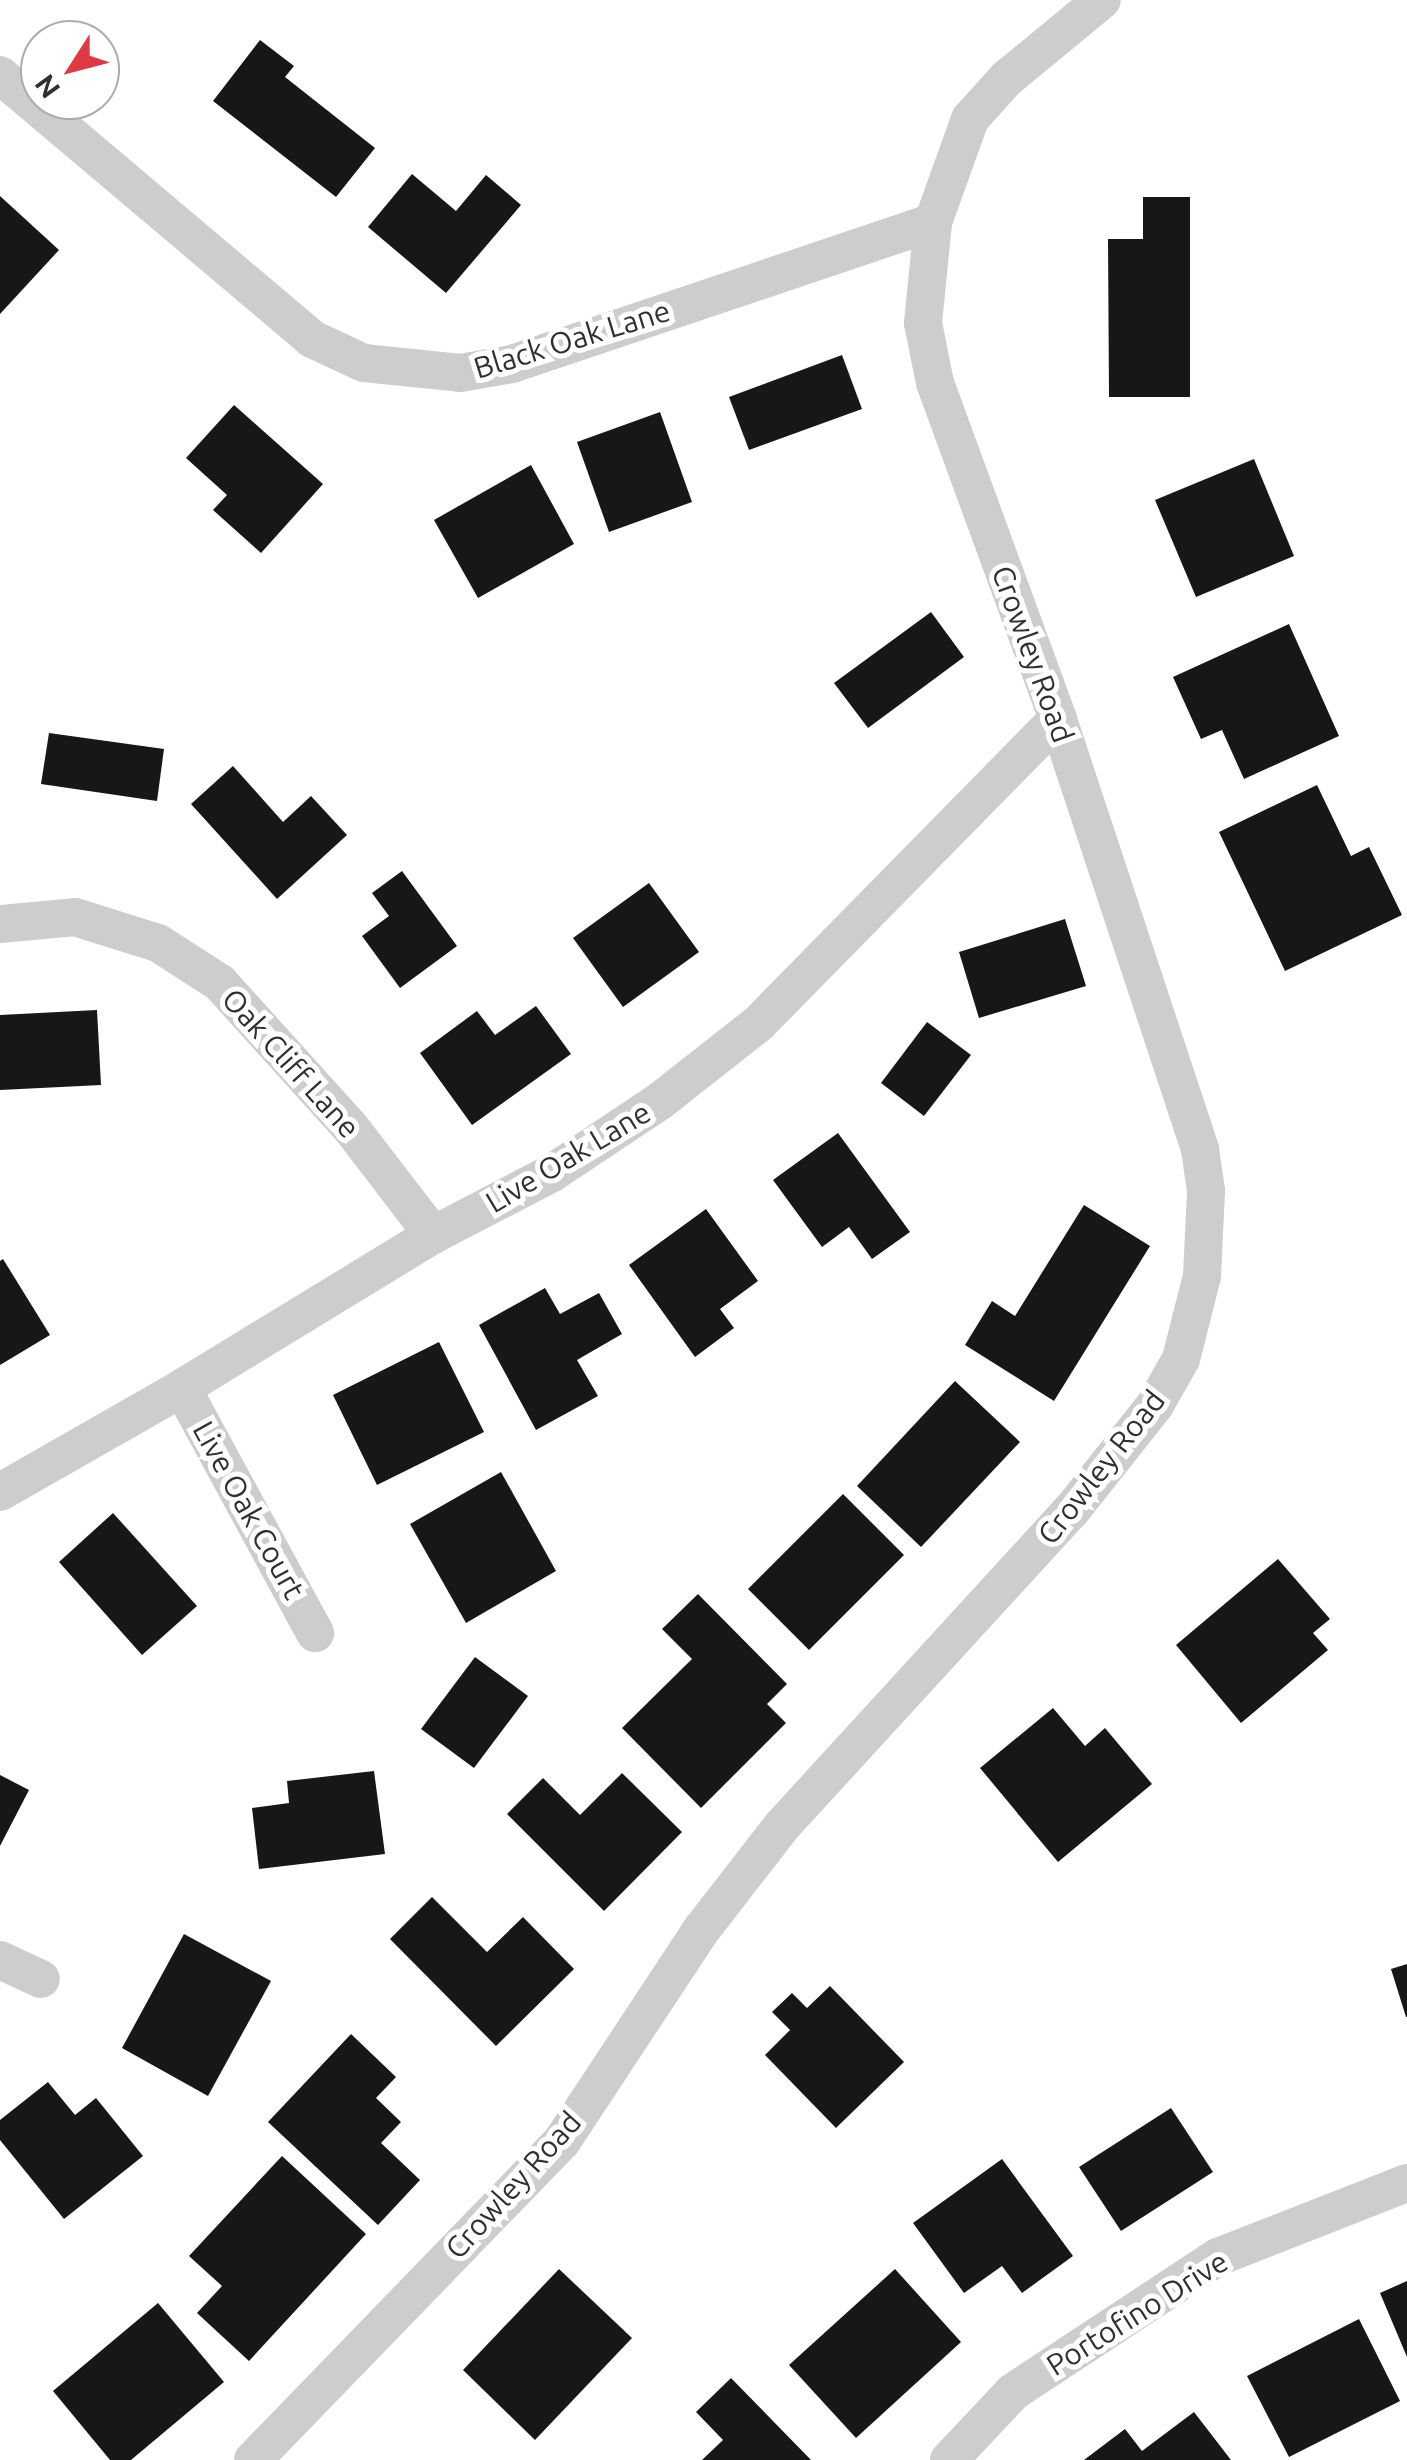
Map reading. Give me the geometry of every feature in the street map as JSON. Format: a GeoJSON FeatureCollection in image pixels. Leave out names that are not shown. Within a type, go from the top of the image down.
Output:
{"type":"FeatureCollection","features":[{"type":"Feature","properties":{"kind":"street","name":"Crowley Road"},"geometry":{"type":"LineString","coordinates":[[252,2460],[562,2141],[702,1929],[781,1828],[1071,1511],[1156,1404],[1181,1359],[1202,1276],[1206,1191],[1200,1149],[1058,719],[935,384],[923,323],[933,222],[970,119],[1006,79],[1102,0]]}},
{"type":"Feature","properties":{"kind":"street","name":"Black Oak Lane"},"geometry":{"type":"LineString","coordinates":[[0,75],[312,339],[364,363],[460,372],[512,364],[933,222]]}},
{"type":"Feature","properties":{"kind":"street","name":"Live Oak Lane"},"geometry":{"type":"LineString","coordinates":[[0,1492],[182,1388],[433,1234],[552,1173],[660,1101],[760,1023],[1058,719]]}},
{"type":"Feature","properties":{"kind":"street","name":"Oak Cliff Lane"},"geometry":{"type":"LineString","coordinates":[[0,924],[75,917],[158,943],[220,983],[351,1128],[433,1234]]}},
{"type":"Feature","properties":{"kind":"street","name":"Live Oak Court"},"geometry":{"type":"LineString","coordinates":[[182,1388],[315,1633]]}},
{"type":"Feature","properties":{"kind":"street"},"geometry":{"type":"LineString","coordinates":[[0,1960],[41,1978]]}},
{"type":"Feature","properties":{"kind":"street","name":"Portofino Drive"},"geometry":{"type":"LineString","coordinates":[[949,2460],[1013,2392],[1218,2257],[1407,2184]]}},
{"type":"Feature","properties":{"kind":"building"},"geometry":{"type":"Polygon","coordinates":[[[260,40],[294,66],[285,77],[375,148],[336,197],[213,101],[260,40]]]}},
{"type":"Feature","properties":{"kind":"building"},"geometry":{"type":"Polygon","coordinates":[[[412,174],[456,211],[486,175],[521,205],[446,293],[368,227],[412,174]]]}},
{"type":"Feature","properties":{"kind":"building"},"geometry":{"type":"Polygon","coordinates":[[[0,196],[59,250],[0,314],[0,196]]]}},
{"type":"Feature","properties":{"kind":"building"},"geometry":{"type":"Polygon","coordinates":[[[1143,197],[1190,197],[1190,397],[1109,397],[1108,239],[1143,239],[1143,197]]]}},
{"type":"Feature","properties":{"kind":"building"},"geometry":{"type":"Polygon","coordinates":[[[842,355],[862,409],[749,450],[729,397],[842,355]]]}},
{"type":"Feature","properties":{"kind":"building"},"geometry":{"type":"Polygon","coordinates":[[[234,405],[323,484],[261,553],[213,510],[227,495],[186,458],[234,405]]]}},
{"type":"Feature","properties":{"kind":"building"},"geometry":{"type":"Polygon","coordinates":[[[660,412],[692,502],[609,532],[577,442],[660,412]]]}},
{"type":"Feature","properties":{"kind":"building"},"geometry":{"type":"Polygon","coordinates":[[[1254,459],[1294,556],[1196,597],[1155,500],[1254,459]]]}},
{"type":"Feature","properties":{"kind":"building"},"geometry":{"type":"Polygon","coordinates":[[[531,465],[574,544],[478,598],[434,520],[531,465]]]}},
{"type":"Feature","properties":{"kind":"building"},"geometry":{"type":"Polygon","coordinates":[[[931,612],[964,657],[868,728],[834,683],[931,612]]]}},
{"type":"Feature","properties":{"kind":"building"},"geometry":{"type":"Polygon","coordinates":[[[1289,624],[1339,736],[1244,779],[1222,730],[1201,739],[1173,677],[1289,624]]]}},
{"type":"Feature","properties":{"kind":"building"},"geometry":{"type":"Polygon","coordinates":[[[49,733],[164,749],[157,801],[41,784],[49,733]]]}},
{"type":"Feature","properties":{"kind":"building"},"geometry":{"type":"Polygon","coordinates":[[[233,766],[283,822],[311,796],[347,835],[277,899],[191,804],[233,766]]]}},
{"type":"Feature","properties":{"kind":"building"},"geometry":{"type":"Polygon","coordinates":[[[1317,785],[1351,856],[1369,847],[1402,915],[1285,971],[1219,832],[1317,785]]]}},
{"type":"Feature","properties":{"kind":"building"},"geometry":{"type":"Polygon","coordinates":[[[402,871],[457,946],[400,988],[362,936],[389,916],[372,893],[402,871]]]}},
{"type":"Feature","properties":{"kind":"building"},"geometry":{"type":"Polygon","coordinates":[[[649,883],[699,952],[623,1007],[573,938],[649,883]]]}},
{"type":"Feature","properties":{"kind":"building"},"geometry":{"type":"Polygon","coordinates":[[[1065,919],[1086,986],[979,1018],[959,952],[1065,919]]]}},
{"type":"Feature","properties":{"kind":"building"},"geometry":{"type":"Polygon","coordinates":[[[536,1006],[571,1054],[472,1125],[420,1053],[477,1011],[495,1035],[536,1006]]]}},
{"type":"Feature","properties":{"kind":"building"},"geometry":{"type":"Polygon","coordinates":[[[97,1010],[101,1085],[0,1090],[0,1015],[97,1010]]]}},
{"type":"Feature","properties":{"kind":"building"},"geometry":{"type":"Polygon","coordinates":[[[927,1022],[971,1055],[924,1116],[881,1083],[927,1022]]]}},
{"type":"Feature","properties":{"kind":"building"},"geometry":{"type":"Polygon","coordinates":[[[838,1133],[910,1232],[872,1259],[849,1227],[822,1247],[773,1180],[838,1133]]]}},
{"type":"Feature","properties":{"kind":"building"},"geometry":{"type":"Polygon","coordinates":[[[1084,1205],[1150,1246],[1054,1401],[965,1345],[992,1301],[1015,1316],[1084,1205]]]}},
{"type":"Feature","properties":{"kind":"building"},"geometry":{"type":"Polygon","coordinates":[[[706,1209],[758,1281],[720,1309],[734,1328],[695,1357],[629,1265],[706,1209]]]}},
{"type":"Feature","properties":{"kind":"building"},"geometry":{"type":"Polygon","coordinates":[[[3,1259],[50,1335],[0,1365],[0,1261],[3,1259]]]}},
{"type":"Feature","properties":{"kind":"building"},"geometry":{"type":"Polygon","coordinates":[[[545,1288],[560,1314],[599,1293],[622,1334],[577,1360],[598,1396],[536,1430],[479,1325],[545,1288]]]}},
{"type":"Feature","properties":{"kind":"building"},"geometry":{"type":"Polygon","coordinates":[[[439,1342],[484,1432],[377,1485],[333,1395],[439,1342]]]}},
{"type":"Feature","properties":{"kind":"building"},"geometry":{"type":"Polygon","coordinates":[[[955,1381],[1020,1442],[921,1547],[857,1486],[955,1381]]]}},
{"type":"Feature","properties":{"kind":"building"},"geometry":{"type":"Polygon","coordinates":[[[501,1472],[556,1571],[466,1623],[410,1524],[501,1472]]]}},
{"type":"Feature","properties":{"kind":"building"},"geometry":{"type":"Polygon","coordinates":[[[843,1494],[904,1555],[809,1650],[748,1589],[843,1494]]]}},
{"type":"Feature","properties":{"kind":"building"},"geometry":{"type":"Polygon","coordinates":[[[113,1513],[197,1606],[142,1655],[59,1562],[113,1513]]]}},
{"type":"Feature","properties":{"kind":"building"},"geometry":{"type":"Polygon","coordinates":[[[1278,1559],[1330,1619],[1313,1633],[1328,1650],[1241,1723],[1176,1645],[1278,1559]]]}},
{"type":"Feature","properties":{"kind":"building"},"geometry":{"type":"Polygon","coordinates":[[[698,1594],[787,1684],[767,1704],[786,1723],[701,1808],[622,1728],[692,1659],[662,1629],[698,1594]]]}},
{"type":"Feature","properties":{"kind":"building"},"geometry":{"type":"Polygon","coordinates":[[[475,1657],[528,1696],[474,1768],[421,1729],[475,1657]]]}},
{"type":"Feature","properties":{"kind":"building"},"geometry":{"type":"Polygon","coordinates":[[[1053,1708],[1085,1746],[1105,1728],[1152,1784],[1058,1862],[980,1768],[1053,1708]]]}},
{"type":"Feature","properties":{"kind":"building"},"geometry":{"type":"Polygon","coordinates":[[[374,1771],[385,1854],[259,1869],[252,1808],[289,1803],[287,1781],[374,1771]]]}},
{"type":"Feature","properties":{"kind":"building"},"geometry":{"type":"Polygon","coordinates":[[[622,1773],[682,1832],[604,1911],[507,1814],[543,1778],[580,1815],[622,1773]]]}},
{"type":"Feature","properties":{"kind":"building"},"geometry":{"type":"Polygon","coordinates":[[[0,1775],[29,1790],[0,1846],[0,1775]]]}},
{"type":"Feature","properties":{"kind":"building"},"geometry":{"type":"Polygon","coordinates":[[[432,1897],[487,1952],[523,1917],[574,1969],[496,2046],[390,1939],[432,1897]]]}},
{"type":"Feature","properties":{"kind":"building"},"geometry":{"type":"Polygon","coordinates":[[[184,1934],[271,1981],[208,2096],[122,2048],[184,1934]]]}},
{"type":"Feature","properties":{"kind":"building"},"geometry":{"type":"Polygon","coordinates":[[[1407,1964],[1407,2017],[1406,2017],[1391,1969],[1407,1964]]]}},
{"type":"Feature","properties":{"kind":"building"},"geometry":{"type":"Polygon","coordinates":[[[830,1986],[904,2062],[836,2128],[765,2055],[790,2030],[772,2012],[792,1993],[807,2008],[830,1986]]]}},
{"type":"Feature","properties":{"kind":"building"},"geometry":{"type":"Polygon","coordinates":[[[351,2034],[396,2077],[376,2098],[401,2122],[381,2143],[420,2180],[378,2225],[268,2122],[351,2034]]]}},
{"type":"Feature","properties":{"kind":"building"},"geometry":{"type":"Polygon","coordinates":[[[48,2082],[75,2115],[96,2098],[143,2156],[64,2219],[0,2140],[0,2120],[48,2082]]]}},
{"type":"Feature","properties":{"kind":"building"},"geometry":{"type":"Polygon","coordinates":[[[1171,2108],[1213,2172],[1121,2231],[1079,2167],[1171,2108]]]}},
{"type":"Feature","properties":{"kind":"building"},"geometry":{"type":"Polygon","coordinates":[[[282,2156],[366,2234],[249,2361],[197,2313],[222,2286],[189,2256],[282,2156]]]}},
{"type":"Feature","properties":{"kind":"building"},"geometry":{"type":"Polygon","coordinates":[[[1002,2159],[1073,2256],[1022,2293],[1002,2266],[964,2293],[913,2223],[1002,2159]]]}},
{"type":"Feature","properties":{"kind":"building"},"geometry":{"type":"Polygon","coordinates":[[[559,2269],[632,2338],[535,2440],[463,2370],[559,2269]]]}},
{"type":"Feature","properties":{"kind":"building"},"geometry":{"type":"Polygon","coordinates":[[[895,2269],[961,2342],[856,2438],[789,2365],[895,2269]]]}},
{"type":"Feature","properties":{"kind":"building"},"geometry":{"type":"Polygon","coordinates":[[[1407,2281],[1407,2357],[1380,2293],[1407,2281]]]}},
{"type":"Feature","properties":{"kind":"building"},"geometry":{"type":"Polygon","coordinates":[[[158,2303],[224,2382],[131,2460],[110,2460],[53,2391],[158,2303]]]}},
{"type":"Feature","properties":{"kind":"building"},"geometry":{"type":"Polygon","coordinates":[[[1359,2319],[1400,2401],[1289,2457],[1247,2376],[1359,2319]]]}},
{"type":"Feature","properties":{"kind":"building"},"geometry":{"type":"Polygon","coordinates":[[[731,2378],[811,2460],[702,2460],[723,2440],[696,2412],[731,2378]]]}},
{"type":"Feature","properties":{"kind":"building"},"geometry":{"type":"Polygon","coordinates":[[[1194,2412],[1231,2460],[1084,2460],[1125,2429],[1142,2451],[1194,2412]]]}}]}
